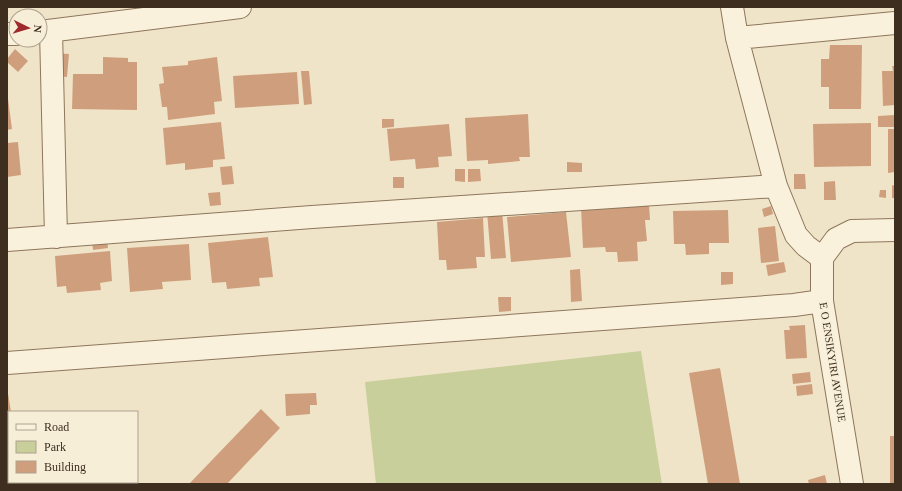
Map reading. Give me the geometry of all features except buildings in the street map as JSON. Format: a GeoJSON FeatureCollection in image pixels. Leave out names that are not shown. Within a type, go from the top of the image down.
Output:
{"type":"FeatureCollection","features":[{"type":"Feature","properties":{"kind":"street"},"geometry":{"type":"LineString","coordinates":[[48,32],[240,7]]}},
{"type":"Feature","properties":{"kind":"street"},"geometry":{"type":"LineString","coordinates":[[732,7],[737,38],[776,186],[796,235],[806,246],[822,258],[836,239],[852,231],[895,230]]}},
{"type":"Feature","properties":{"kind":"street"},"geometry":{"type":"LineString","coordinates":[[737,38],[895,23]]}},
{"type":"Feature","properties":{"kind":"street"},"geometry":{"type":"LineString","coordinates":[[46,48],[56,238]]}},
{"type":"Feature","properties":{"kind":"street"},"geometry":{"type":"LineString","coordinates":[[7,240],[56,238],[320,217],[776,186]]}},
{"type":"Feature","properties":{"kind":"street","name":"E O ENSIKYIRI AVENUE"},"geometry":{"type":"LineString","coordinates":[[822,258],[822,301],[852,484]]}},
{"type":"Feature","properties":{"kind":"street"},"geometry":{"type":"LineString","coordinates":[[7,363],[778,306],[822,301]]}},
{"type":"Feature","properties":{"kind":"green space"},"geometry":{"type":"Polygon","coordinates":[[[641,351],[662,484],[376,484],[365,382],[641,351]]]}}]}
